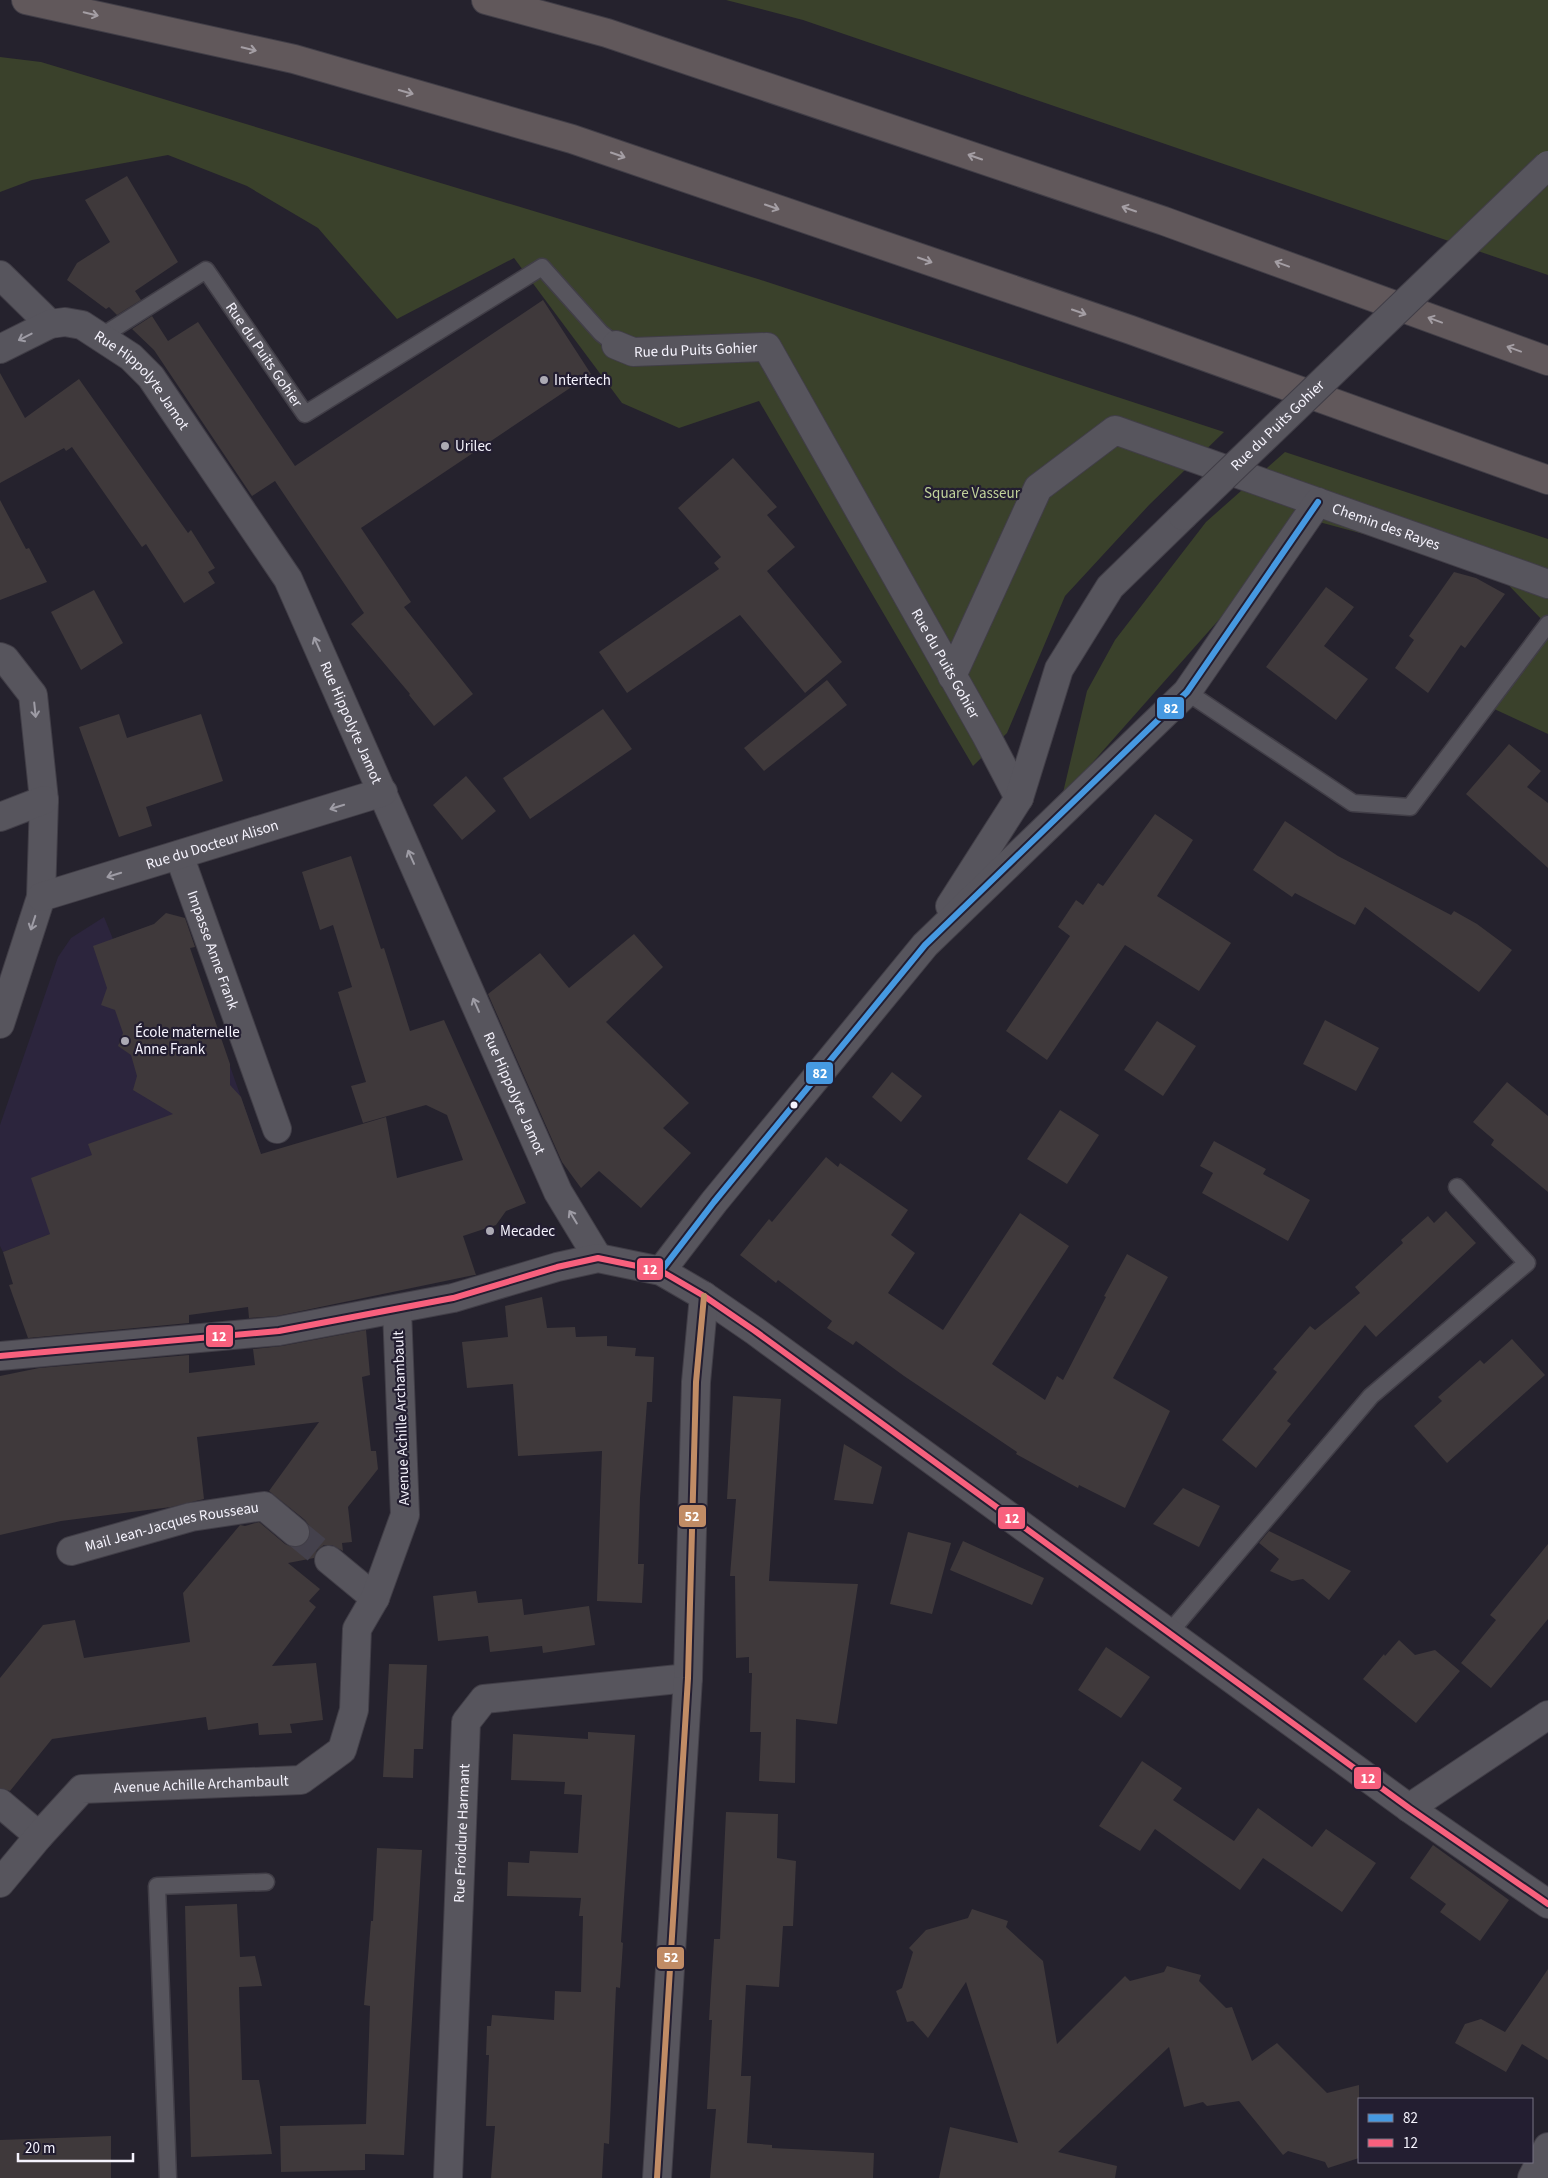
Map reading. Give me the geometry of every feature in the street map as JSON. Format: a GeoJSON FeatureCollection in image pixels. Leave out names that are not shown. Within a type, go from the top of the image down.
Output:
{"type":"FeatureCollection","features":[{"type":"Feature","properties":{"kind":"highway"},"geometry":{"type":"LineString","coordinates":[[26,0],[294,59],[572,140],[1122,326],[1548,480]]}},
{"type":"Feature","properties":{"kind":"highway"},"geometry":{"type":"LineString","coordinates":[[486,0],[607,33],[1154,218],[1548,361]]}},
{"type":"Feature","properties":{"kind":"street","name":"Rue du Puits Gohier"},"geometry":{"type":"LineString","coordinates":[[925,945],[1019,798],[1059,669],[1110,587],[1548,165]]}},
{"type":"Feature","properties":{"kind":"street"},"geometry":{"type":"LineString","coordinates":[[0,275],[50,324],[0,349]]}},
{"type":"Feature","properties":{"kind":"street","name":"Rue Hippolyte Jamot"},"geometry":{"type":"LineString","coordinates":[[50,324],[65,322],[82,325],[102,336],[131,357],[148,373],[288,579],[558,1192],[598,1258]]}},
{"type":"Feature","properties":{"kind":"street","name":"Rue du Puits Gohier"},"geometry":{"type":"LineString","coordinates":[[616,345],[633,352],[767,347],[1019,798]]}},
{"type":"Feature","properties":{"kind":"street","name":"Chemin des Rayes"},"geometry":{"type":"LineString","coordinates":[[952,676],[1038,488],[1115,430],[1548,584]]}},
{"type":"Feature","properties":{"kind":"street","name":"Rue du Puits Gohier"},"geometry":{"type":"LineString","coordinates":[[660,1271],[925,945],[1187,692],[1318,502]]}},
{"type":"Feature","properties":{"kind":"street"},"geometry":{"type":"LineString","coordinates":[[0,657],[5,659],[33,696],[44,800],[41,897],[0,1024]]}},
{"type":"Feature","properties":{"kind":"street","name":"Rue du Docteur Alison"},"geometry":{"type":"LineString","coordinates":[[41,897],[383,792]]}},
{"type":"Feature","properties":{"kind":"street"},"geometry":{"type":"LineString","coordinates":[[0,816],[44,800]]}},
{"type":"Feature","properties":{"kind":"street","name":"Impasse Anne Frank"},"geometry":{"type":"LineString","coordinates":[[179,855],[277,1130]]}},
{"type":"Feature","properties":{"kind":"street"},"geometry":{"type":"LineString","coordinates":[[0,1356],[279,1331],[453,1298],[557,1267],[598,1258],[660,1271],[704,1296],[1408,1808],[1548,1904]]}},
{"type":"Feature","properties":{"kind":"street"},"geometry":{"type":"LineString","coordinates":[[657,2178],[688,1678],[696,1382],[704,1296]]}},
{"type":"Feature","properties":{"kind":"street","name":"Avenue Achille Archambault"},"geometry":{"type":"LineString","coordinates":[[0,1883],[39,1836],[82,1789],[301,1780],[342,1750],[354,1710],[356,1629],[375,1598],[405,1515],[397,1310]]}},
{"type":"Feature","properties":{"kind":"street","name":"Mail Jean-Jacques Rousseau"},"geometry":{"type":"LineString","coordinates":[[71,1551],[191,1517],[264,1506],[295,1532]]}},
{"type":"Feature","properties":{"kind":"street"},"geometry":{"type":"LineString","coordinates":[[328,1560],[375,1598]]}},
{"type":"Feature","properties":{"kind":"street","name":"Rue Froidure Harmant"},"geometry":{"type":"LineString","coordinates":[[448,2178],[466,1722],[484,1699],[688,1678]]}},
{"type":"Feature","properties":{"kind":"street"},"geometry":{"type":"LineString","coordinates":[[1408,1808],[1548,1715]]}},
{"type":"Feature","properties":{"kind":"street"},"geometry":{"type":"LineString","coordinates":[[0,1804],[39,1836]]}},
{"type":"Feature","properties":{"kind":"street"},"geometry":{"type":"LineString","coordinates":[[1532,2178],[1548,2147]]}},
{"type":"Feature","properties":{"kind":"lane","name":"Rue du Puits Gohier"},"geometry":{"type":"LineString","coordinates":[[102,336],[206,270],[305,414],[542,267],[601,333],[616,345]]}},
{"type":"Feature","properties":{"kind":"lane"},"geometry":{"type":"LineString","coordinates":[[1187,692],[1353,803],[1410,807],[1548,624]]}},
{"type":"Feature","properties":{"kind":"lane"},"geometry":{"type":"LineString","coordinates":[[1169,1633],[1371,1396],[1527,1263],[1457,1187]]}},
{"type":"Feature","properties":{"kind":"lane"},"geometry":{"type":"LineString","coordinates":[[168,2178],[157,1886],[266,1882]]}},
{"type":"Feature","properties":{"kind":"shaded area","name":"École maternelle Anne Frank"},"geometry":{"type":"Polygon","coordinates":[[[177,916],[261,1154],[3,1252],[0,1246],[0,1125],[58,957],[71,938],[104,917],[113,939],[177,916]]]}},
{"type":"Feature","properties":{"kind":"green space"},"geometry":{"type":"Polygon","coordinates":[[[726,0],[1548,0],[1548,275],[803,20],[726,0]]]}},
{"type":"Feature","properties":{"kind":"green space","name":"Square Vasseur"},"geometry":{"type":"Polygon","coordinates":[[[0,57],[41,62],[758,279],[1224,432],[1149,505],[1065,596],[1007,733],[973,766],[759,401],[679,428],[622,403],[514,258],[397,319],[318,228],[247,186],[168,155],[32,180],[0,192],[0,57]]]}},
{"type":"Feature","properties":{"kind":"green space"},"geometry":{"type":"Polygon","coordinates":[[[1285,452],[1548,539],[1548,626],[1493,569],[1308,519],[1062,797],[1087,691],[1115,640],[1206,522],[1285,452]]]}},
{"type":"Feature","properties":{"kind":"green space"},"geometry":{"type":"Polygon","coordinates":[[[1548,627],[1548,734],[1490,707],[1548,627]]]}},
{"type":"Feature","properties":{"kind":"building"},"geometry":{"type":"Polygon","coordinates":[[[127,176],[178,262],[135,291],[141,300],[117,315],[109,307],[106,309],[67,280],[77,263],[110,242],[85,200],[127,176]]]}},
{"type":"Feature","properties":{"kind":"building"},"geometry":{"type":"Polygon","coordinates":[[[543,300],[591,374],[361,528],[411,602],[404,607],[473,694],[434,726],[410,694],[351,624],[364,613],[275,481],[252,496],[154,350],[132,329],[152,316],[168,341],[198,322],[295,466],[543,300]]]}},
{"type":"Feature","properties":{"kind":"building"},"geometry":{"type":"Polygon","coordinates":[[[0,373],[25,418],[79,379],[188,533],[191,530],[215,568],[208,572],[215,583],[184,603],[146,544],[142,547],[72,447],[66,451],[64,448],[0,483],[0,373]]]}},
{"type":"Feature","properties":{"kind":"building"},"geometry":{"type":"Polygon","coordinates":[[[733,458],[777,507],[767,515],[795,547],[767,571],[842,662],[805,693],[740,615],[627,693],[599,652],[719,569],[714,563],[721,557],[678,508],[733,458]]]}},
{"type":"Feature","properties":{"kind":"building"},"geometry":{"type":"Polygon","coordinates":[[[0,500],[26,549],[29,548],[47,582],[0,600],[0,500]]]}},
{"type":"Feature","properties":{"kind":"building"},"geometry":{"type":"Polygon","coordinates":[[[1454,572],[1476,578],[1505,594],[1465,648],[1461,645],[1428,693],[1395,668],[1414,640],[1409,636],[1454,572]]]}},
{"type":"Feature","properties":{"kind":"building"},"geometry":{"type":"Polygon","coordinates":[[[1326,587],[1354,607],[1324,646],[1368,679],[1336,720],[1266,667],[1326,587]]]}},
{"type":"Feature","properties":{"kind":"building"},"geometry":{"type":"Polygon","coordinates":[[[94,590],[123,643],[81,670],[51,612],[94,590]]]}},
{"type":"Feature","properties":{"kind":"building"},"geometry":{"type":"Polygon","coordinates":[[[827,680],[847,705],[764,771],[744,748],[827,680]]]}},
{"type":"Feature","properties":{"kind":"building"},"geometry":{"type":"Polygon","coordinates":[[[603,709],[632,749],[530,819],[503,778],[603,709]]]}},
{"type":"Feature","properties":{"kind":"building"},"geometry":{"type":"Polygon","coordinates":[[[119,714],[127,738],[201,714],[223,781],[146,807],[152,826],[119,837],[79,727],[119,714]]]}},
{"type":"Feature","properties":{"kind":"building"},"geometry":{"type":"Polygon","coordinates":[[[1509,744],[1541,771],[1527,787],[1548,803],[1548,868],[1466,794],[1509,744]]]}},
{"type":"Feature","properties":{"kind":"building"},"geometry":{"type":"Polygon","coordinates":[[[466,776],[496,811],[462,840],[433,805],[466,776]]]}},
{"type":"Feature","properties":{"kind":"building"},"geometry":{"type":"Polygon","coordinates":[[[1155,814],[1193,840],[1157,896],[1231,943],[1199,991],[1125,945],[1047,1060],[1006,1031],[1070,936],[1058,927],[1076,900],[1083,905],[1098,883],[1103,886],[1155,814]]]}},
{"type":"Feature","properties":{"kind":"building"},"geometry":{"type":"Polygon","coordinates":[[[1285,821],[1338,856],[1451,915],[1454,911],[1477,924],[1512,950],[1479,992],[1365,907],[1355,925],[1295,893],[1292,897],[1253,870],[1285,821]]]}},
{"type":"Feature","properties":{"kind":"building"},"geometry":{"type":"Polygon","coordinates":[[[351,856],[381,949],[384,948],[410,1031],[444,1020],[526,1203],[506,1211],[496,1225],[463,1236],[476,1275],[277,1316],[249,1318],[248,1307],[189,1315],[189,1323],[28,1338],[9,1285],[13,1284],[3,1252],[50,1234],[31,1178],[92,1155],[88,1144],[173,1114],[133,1090],[137,1076],[131,1055],[118,1046],[123,1033],[115,1010],[101,1005],[107,988],[93,946],[154,924],[166,913],[185,918],[195,947],[190,948],[230,1064],[230,1085],[241,1097],[261,1154],[386,1117],[397,1178],[463,1160],[447,1115],[426,1105],[363,1123],[351,1086],[366,1082],[338,992],[352,987],[333,925],[320,930],[302,872],[351,856]]]}},
{"type":"Feature","properties":{"kind":"building"},"geometry":{"type":"Polygon","coordinates":[[[634,934],[663,967],[606,1022],[689,1103],[663,1128],[691,1153],[641,1208],[599,1171],[581,1188],[562,1162],[488,994],[540,953],[569,988],[634,934]]]}},
{"type":"Feature","properties":{"kind":"building"},"geometry":{"type":"Polygon","coordinates":[[[1325,1020],[1379,1048],[1356,1091],[1303,1064],[1325,1020]]]}},
{"type":"Feature","properties":{"kind":"building"},"geometry":{"type":"Polygon","coordinates":[[[1157,1021],[1196,1046],[1163,1096],[1124,1070],[1157,1021]]]}},
{"type":"Feature","properties":{"kind":"building"},"geometry":{"type":"Polygon","coordinates":[[[892,1072],[922,1096],[901,1122],[872,1097],[892,1072]]]}},
{"type":"Feature","properties":{"kind":"building"},"geometry":{"type":"Polygon","coordinates":[[[1507,1082],[1548,1116],[1548,1192],[1491,1145],[1494,1140],[1473,1122],[1507,1082]]]}},
{"type":"Feature","properties":{"kind":"building"},"geometry":{"type":"Polygon","coordinates":[[[1060,1110],[1099,1135],[1067,1184],[1027,1159],[1060,1110]]]}},
{"type":"Feature","properties":{"kind":"building"},"geometry":{"type":"Polygon","coordinates":[[[1214,1141],[1266,1169],[1263,1174],[1310,1200],[1288,1241],[1202,1193],[1213,1173],[1200,1166],[1214,1141]]]}},
{"type":"Feature","properties":{"kind":"building"},"geometry":{"type":"Polygon","coordinates":[[[826,1157],[838,1167],[840,1163],[908,1210],[891,1235],[915,1253],[888,1293],[943,1330],[1020,1213],[1069,1246],[992,1364],[1045,1400],[1057,1376],[1063,1380],[1127,1254],[1168,1277],[1113,1378],[1170,1411],[1125,1508],[1079,1485],[1078,1488],[1016,1454],[1017,1452],[904,1376],[856,1341],[853,1345],[827,1328],[832,1321],[778,1280],[776,1283],[740,1255],[769,1219],[772,1222],[826,1157]]]}},
{"type":"Feature","properties":{"kind":"building"},"geometry":{"type":"Polygon","coordinates":[[[1446,1211],[1476,1243],[1376,1337],[1365,1325],[1287,1421],[1291,1424],[1256,1468],[1222,1440],[1277,1372],[1273,1369],[1310,1326],[1315,1330],[1360,1293],[1355,1287],[1403,1243],[1401,1240],[1428,1216],[1434,1223],[1446,1211]]]}},
{"type":"Feature","properties":{"kind":"building"},"geometry":{"type":"Polygon","coordinates":[[[542,1297],[547,1328],[575,1327],[576,1337],[607,1336],[607,1346],[636,1348],[635,1356],[654,1357],[652,1402],[647,1402],[640,1498],[638,1564],[644,1564],[642,1603],[597,1601],[602,1451],[518,1456],[513,1384],[467,1388],[462,1342],[508,1337],[505,1306],[542,1297]]]}},
{"type":"Feature","properties":{"kind":"building"},"geometry":{"type":"Polygon","coordinates":[[[366,1330],[370,1375],[362,1377],[371,1451],[376,1451],[378,1469],[348,1507],[352,1542],[342,1543],[343,1551],[332,1545],[324,1545],[317,1550],[314,1558],[288,1563],[320,1589],[309,1601],[316,1607],[272,1666],[316,1663],[323,1720],[290,1724],[292,1733],[259,1735],[258,1723],[208,1730],[206,1717],[52,1739],[10,1791],[0,1788],[0,1678],[43,1625],[75,1620],[84,1658],[190,1642],[183,1593],[240,1525],[245,1526],[259,1522],[285,1544],[292,1547],[300,1547],[307,1542],[310,1527],[305,1520],[269,1491],[319,1422],[197,1437],[204,1499],[171,1507],[61,1521],[0,1535],[0,1376],[39,1368],[189,1355],[189,1373],[255,1365],[253,1349],[282,1346],[366,1330]]]}},
{"type":"Feature","properties":{"kind":"building"},"geometry":{"type":"Polygon","coordinates":[[[1512,1339],[1545,1375],[1447,1463],[1414,1426],[1442,1401],[1438,1397],[1480,1360],[1484,1364],[1512,1339]]]}},
{"type":"Feature","properties":{"kind":"building"},"geometry":{"type":"Polygon","coordinates":[[[733,1396],[781,1399],[769,1581],[858,1584],[837,1724],[796,1719],[795,1783],[759,1781],[761,1732],[750,1732],[752,1673],[749,1673],[749,1657],[736,1658],[735,1576],[730,1576],[736,1499],[727,1499],[733,1396]]]}},
{"type":"Feature","properties":{"kind":"building"},"geometry":{"type":"Polygon","coordinates":[[[844,1444],[882,1467],[873,1504],[834,1500],[844,1444]]]}},
{"type":"Feature","properties":{"kind":"building"},"geometry":{"type":"Polygon","coordinates":[[[1183,1488],[1220,1506],[1199,1547],[1153,1524],[1183,1488]]]}},
{"type":"Feature","properties":{"kind":"building"},"geometry":{"type":"Polygon","coordinates":[[[1269,1531],[1351,1571],[1329,1600],[1303,1579],[1292,1581],[1270,1571],[1279,1559],[1259,1543],[1269,1531]]]}},
{"type":"Feature","properties":{"kind":"building"},"geometry":{"type":"Polygon","coordinates":[[[908,1532],[951,1543],[932,1614],[890,1604],[908,1532]]]}},
{"type":"Feature","properties":{"kind":"building"},"geometry":{"type":"Polygon","coordinates":[[[963,1541],[1044,1578],[1032,1605],[950,1570],[963,1541]]]}},
{"type":"Feature","properties":{"kind":"building"},"geometry":{"type":"Polygon","coordinates":[[[1548,1544],[1548,1619],[1491,1688],[1461,1663],[1496,1620],[1490,1615],[1548,1544]]]}},
{"type":"Feature","properties":{"kind":"building"},"geometry":{"type":"Polygon","coordinates":[[[476,1591],[478,1603],[522,1599],[524,1615],[589,1606],[595,1645],[543,1653],[542,1646],[490,1652],[488,1636],[438,1641],[433,1596],[476,1591]]]}},
{"type":"Feature","properties":{"kind":"building"},"geometry":{"type":"Polygon","coordinates":[[[1399,1640],[1415,1655],[1435,1650],[1460,1671],[1416,1723],[1363,1679],[1384,1654],[1385,1656],[1399,1640]]]}},
{"type":"Feature","properties":{"kind":"building"},"geometry":{"type":"Polygon","coordinates":[[[1106,1647],[1150,1677],[1121,1718],[1078,1690],[1106,1647]]]}},
{"type":"Feature","properties":{"kind":"building"},"geometry":{"type":"Polygon","coordinates":[[[389,1664],[427,1665],[423,1749],[414,1749],[413,1778],[383,1777],[389,1664]]]}},
{"type":"Feature","properties":{"kind":"building"},"geometry":{"type":"Polygon","coordinates":[[[588,1732],[635,1735],[621,1942],[623,1943],[620,1988],[616,1987],[609,2144],[604,2143],[602,2178],[491,2178],[495,2126],[486,2126],[489,2055],[486,2055],[487,2026],[491,2026],[492,2015],[554,2020],[555,1991],[581,1992],[583,1916],[579,1916],[581,1898],[507,1896],[508,1862],[529,1863],[530,1851],[578,1853],[582,1795],[564,1794],[565,1782],[511,1780],[513,1734],[588,1739],[588,1732]]]}},
{"type":"Feature","properties":{"kind":"building"},"geometry":{"type":"Polygon","coordinates":[[[1142,1761],[1182,1788],[1173,1800],[1234,1841],[1258,1808],[1312,1847],[1326,1829],[1376,1863],[1342,1912],[1263,1858],[1240,1890],[1155,1829],[1140,1851],[1099,1826],[1142,1761]]]}},
{"type":"Feature","properties":{"kind":"building"},"geometry":{"type":"Polygon","coordinates":[[[726,1812],[778,1814],[777,1858],[796,1861],[793,1926],[783,1926],[779,1987],[746,1985],[741,2076],[751,2076],[747,2143],[772,2145],[772,2148],[874,2153],[873,2178],[710,2178],[716,2109],[707,2109],[712,2020],[709,2020],[714,1939],[720,1939],[726,1812]]]}},
{"type":"Feature","properties":{"kind":"building"},"geometry":{"type":"Polygon","coordinates":[[[1433,1845],[1509,1900],[1480,1941],[1440,1912],[1446,1904],[1410,1878],[1433,1845]]]}},
{"type":"Feature","properties":{"kind":"building"},"geometry":{"type":"Polygon","coordinates":[[[377,1848],[422,1850],[404,2155],[365,2154],[365,2170],[281,2172],[280,2126],[366,2124],[370,2006],[364,2005],[371,1921],[373,1921],[377,1848]]]}},
{"type":"Feature","properties":{"kind":"building"},"geometry":{"type":"Polygon","coordinates":[[[237,1904],[240,1957],[255,1956],[262,1986],[239,1987],[242,2080],[259,2080],[272,2154],[191,2157],[185,1906],[237,1904]]]}},
{"type":"Feature","properties":{"kind":"building"},"geometry":{"type":"Polygon","coordinates":[[[972,1909],[1008,1921],[1006,1927],[1043,1961],[1057,2044],[1125,1976],[1130,1981],[1164,1972],[1167,1966],[1201,1975],[1199,1981],[1226,2008],[1232,2007],[1252,2061],[1277,2043],[1327,2093],[1359,2085],[1358,2158],[1328,2168],[1325,2162],[1288,2151],[1283,2155],[1239,2101],[1207,2106],[1203,2102],[1184,2107],[1169,2047],[1058,2152],[1117,2166],[1115,2178],[939,2178],[950,2127],[1018,2143],[966,1982],[928,2038],[913,2021],[907,2022],[896,1991],[902,1988],[913,1952],[909,1948],[926,1930],[968,1918],[972,1909]]]}},
{"type":"Feature","properties":{"kind":"building"},"geometry":{"type":"Polygon","coordinates":[[[1548,1969],[1548,2060],[1522,2044],[1506,2072],[1455,2043],[1465,2024],[1481,2019],[1505,2032],[1548,1969]]]}},
{"type":"Feature","properties":{"kind":"building"},"geometry":{"type":"Polygon","coordinates":[[[111,2136],[111,2178],[0,2178],[0,2140],[111,2136]]]}},
{"type":"Feature","properties":{"kind":"tunnel"},"geometry":{"type":"LineString","coordinates":[[295,1532],[329,1560]]}},
{"type":"Feature","properties":{"kind":"transit line","name":"82"},"geometry":{"type":"LineString","coordinates":[[661,1271],[714,1202],[925,945],[1187,692],[1318,502]]}},
{"type":"Feature","properties":{"kind":"transit line","name":"12"},"geometry":{"type":"LineString","coordinates":[[0,1356],[279,1331],[453,1298],[557,1267],[598,1258],[661,1271],[704,1296],[755,1331],[1409,1808],[1548,1904]]}},
{"type":"Feature","properties":{"kind":"transit line","name":"52"},"geometry":{"type":"LineString","coordinates":[[657,2178],[688,1678],[696,1382],[704,1296]]}},
{"type":"Feature","properties":{"kind":"place","name":"Intertech"},"geometry":{"type":"Point","coordinates":[544,380]}},
{"type":"Feature","properties":{"kind":"place","name":"Urilec"},"geometry":{"type":"Point","coordinates":[445,446]}},
{"type":"Feature","properties":{"kind":"place","name":"École maternelle Anne Frank"},"geometry":{"type":"Point","coordinates":[125,1041]}},
{"type":"Feature","properties":{"kind":"place","name":"Mecadec"},"geometry":{"type":"Point","coordinates":[490,1231]}}]}
